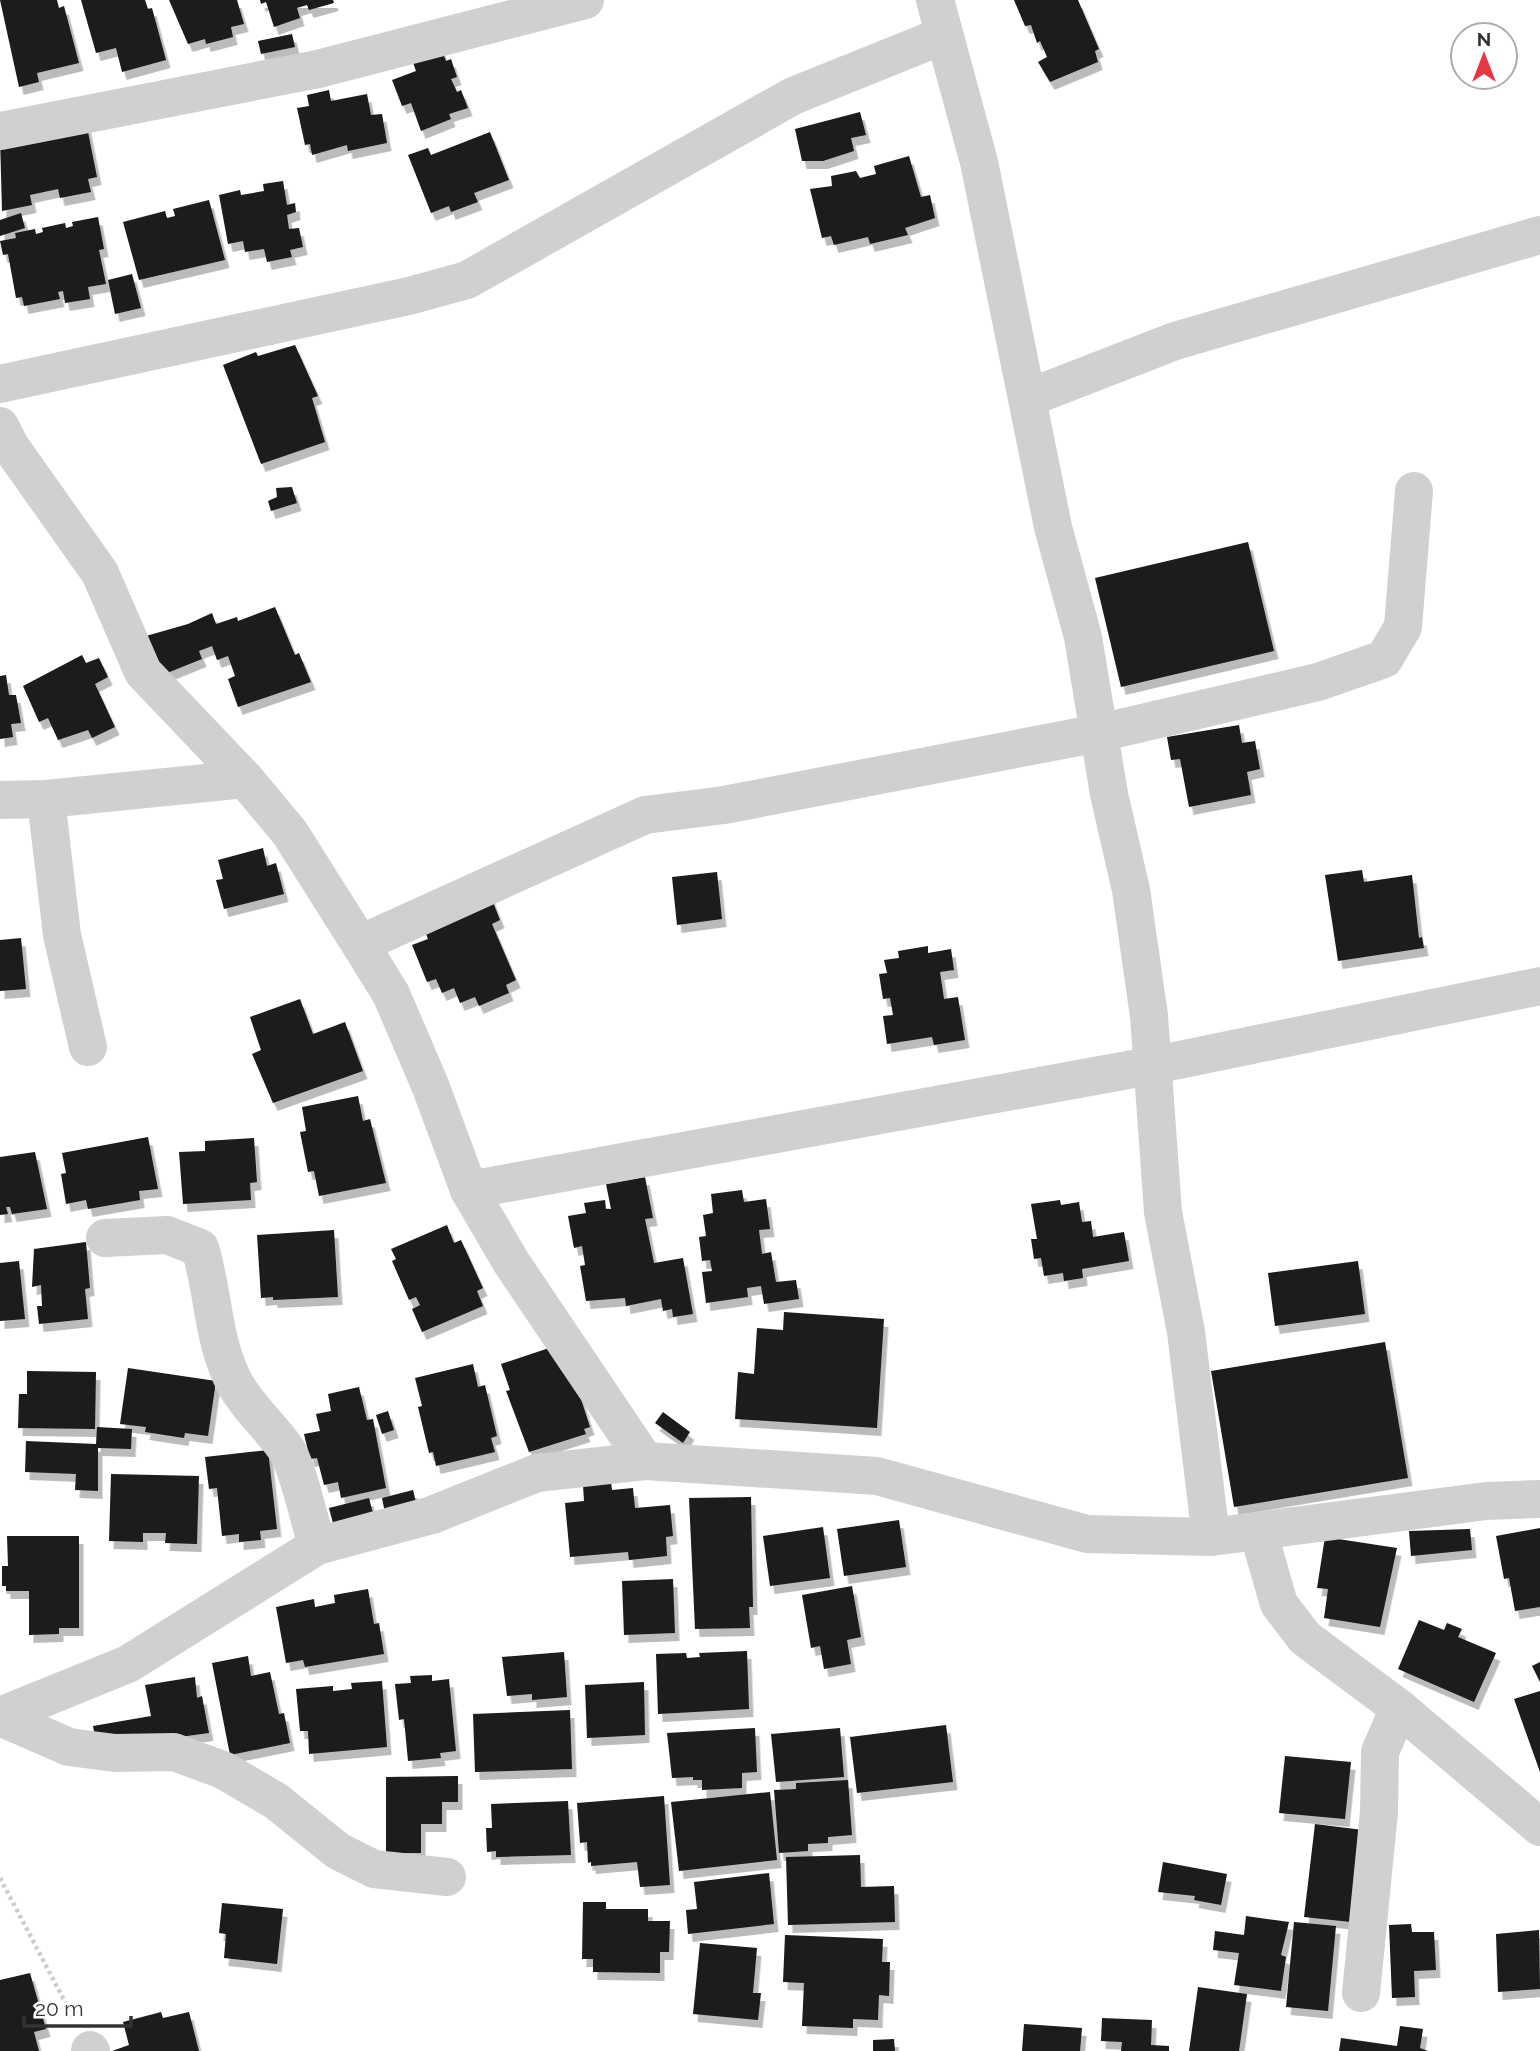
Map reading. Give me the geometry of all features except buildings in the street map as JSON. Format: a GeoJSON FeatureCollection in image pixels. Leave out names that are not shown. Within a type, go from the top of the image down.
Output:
{"type":"FeatureCollection","features":[{"type":"Feature","properties":{"kind":"street"},"geometry":{"type":"LineString","coordinates":[[0,131],[318,69],[585,0]]}},
{"type":"Feature","properties":{"kind":"street"},"geometry":{"type":"LineString","coordinates":[[0,384],[409,296],[467,280],[793,96],[939,18],[979,162],[1053,527],[1083,637],[1099,733],[1131,890],[1149,1016],[1150,1066],[1163,1212],[1186,1332],[1210,1537]]}},
{"type":"Feature","properties":{"kind":"street"},"geometry":{"type":"LineString","coordinates":[[1028,398],[1175,341],[1540,234]]}},
{"type":"Feature","properties":{"kind":"street"},"geometry":{"type":"LineString","coordinates":[[0,426],[10,446],[100,573],[143,672],[245,779],[290,833],[360,944],[391,994],[430,1085],[469,1190],[518,1273],[645,1461]]}},
{"type":"Feature","properties":{"kind":"street"},"geometry":{"type":"LineString","coordinates":[[360,944],[645,815],[723,805],[1099,733],[1318,682],[1384,659],[1404,627],[1413,491]]}},
{"type":"Feature","properties":{"kind":"street"},"geometry":{"type":"LineString","coordinates":[[0,800],[46,799],[245,779]]}},
{"type":"Feature","properties":{"kind":"street"},"geometry":{"type":"LineString","coordinates":[[46,799],[62,935],[88,1047]]}},
{"type":"Feature","properties":{"kind":"street"},"geometry":{"type":"LineString","coordinates":[[469,1190],[1150,1066],[1540,986]]}},
{"type":"Feature","properties":{"kind":"street"},"geometry":{"type":"LineString","coordinates":[[104,1238],[167,1235],[200,1248],[208,1272],[217,1340],[235,1382],[270,1432],[288,1451],[317,1546]]}},
{"type":"Feature","properties":{"kind":"street"},"geometry":{"type":"LineString","coordinates":[[0,1717],[128,1664],[317,1546],[432,1516],[537,1473],[645,1461],[877,1476],[1087,1534],[1210,1537],[1486,1501],[1540,1499]]}},
{"type":"Feature","properties":{"kind":"street"},"geometry":{"type":"LineString","coordinates":[[1258,1531],[1279,1604],[1305,1639],[1399,1708],[1540,1827]]}},
{"type":"Feature","properties":{"kind":"street"},"geometry":{"type":"LineString","coordinates":[[1362,1993],[1379,1812],[1380,1752],[1399,1708]]}},
{"type":"Feature","properties":{"kind":"street"},"geometry":{"type":"LineString","coordinates":[[0,1717],[69,1747],[115,1753],[174,1752],[223,1770],[276,1801],[338,1851],[374,1869],[447,1877]]}},
{"type":"Feature","properties":{"kind":"path"},"geometry":{"type":"LineString","coordinates":[[0,1878],[90,2050]]}}]}
